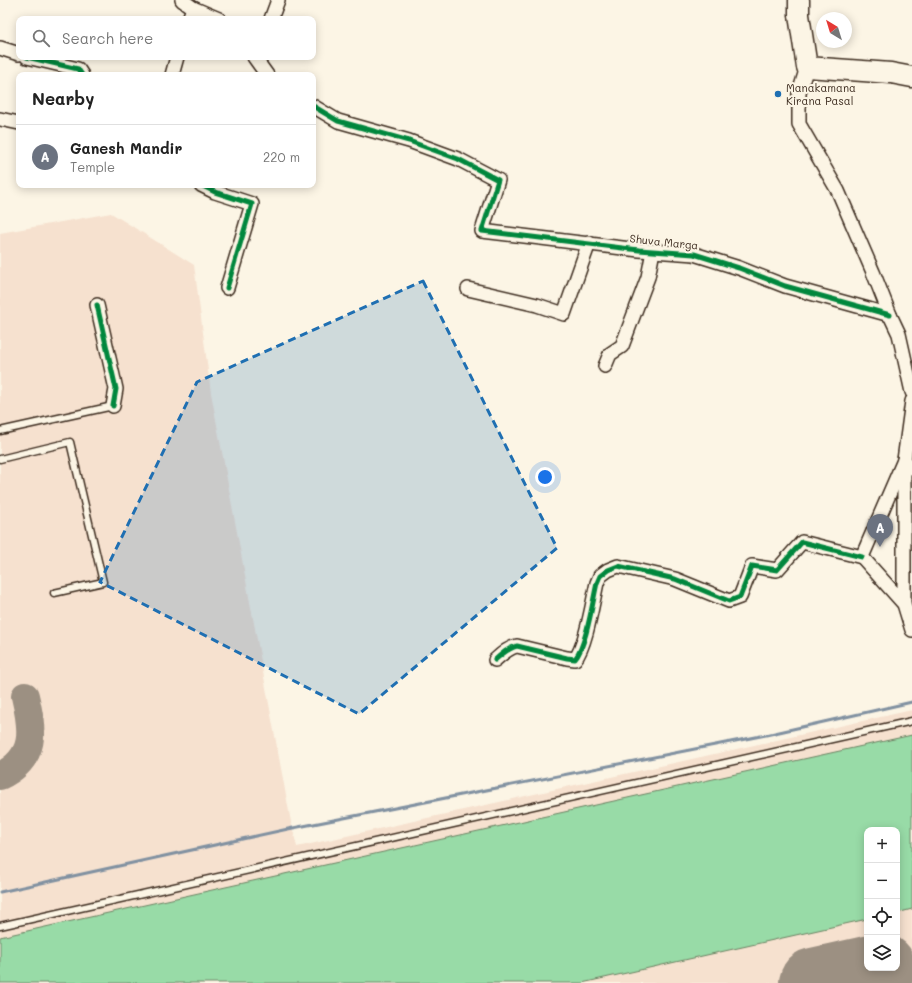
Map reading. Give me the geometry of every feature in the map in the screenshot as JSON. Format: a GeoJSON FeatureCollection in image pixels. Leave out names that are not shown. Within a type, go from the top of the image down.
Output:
{"type":"FeatureCollection","features":[{"type":"Feature","properties":{"kind":"main road"},"geometry":{"type":"LineString","coordinates":[[799,0],[807,67],[912,76]]}},
{"type":"Feature","properties":{"kind":"street"},"geometry":{"type":"LineString","coordinates":[[182,0],[191,13],[205,16]]}},
{"type":"Feature","properties":{"kind":"street"},"geometry":{"type":"LineString","coordinates":[[272,16],[278,0]]}},
{"type":"Feature","properties":{"kind":"street"},"geometry":{"type":"LineString","coordinates":[[0,48],[16,53]]}},
{"type":"Feature","properties":{"kind":"street"},"geometry":{"type":"LineString","coordinates":[[40,60],[78,69],[80,72]]}},
{"type":"Feature","properties":{"kind":"street"},"geometry":{"type":"LineString","coordinates":[[173,72],[176,60]]}},
{"type":"Feature","properties":{"kind":"street"},"geometry":{"type":"LineString","coordinates":[[256,60],[265,72]]}},
{"type":"Feature","properties":{"kind":"street"},"geometry":{"type":"LineString","coordinates":[[807,67],[799,93],[799,124],[838,190],[874,272],[890,315],[899,334],[912,392]]}},
{"type":"Feature","properties":{"kind":"street","name":"Shuva Marga"},"geometry":{"type":"LineString","coordinates":[[316,108],[338,121],[409,141],[458,159],[498,180],[482,231],[654,251],[694,254],[739,268],[785,286],[890,315]]}},
{"type":"Feature","properties":{"kind":"street"},"geometry":{"type":"LineString","coordinates":[[0,119],[16,122]]}},
{"type":"Feature","properties":{"kind":"street"},"geometry":{"type":"LineString","coordinates":[[207,188],[252,204],[227,288]]}},
{"type":"Feature","properties":{"kind":"street"},"geometry":{"type":"LineString","coordinates":[[468,289],[537,305],[564,314],[590,243]]}},
{"type":"Feature","properties":{"kind":"street"},"geometry":{"type":"LineString","coordinates":[[605,366],[610,354],[622,346],[648,277],[654,251]]}},
{"type":"Feature","properties":{"kind":"street"},"geometry":{"type":"LineString","coordinates":[[97,305],[116,389],[114,406]]}},
{"type":"Feature","properties":{"kind":"street"},"geometry":{"type":"LineString","coordinates":[[912,401],[908,464],[904,604],[912,630]]}},
{"type":"Feature","properties":{"kind":"street"},"geometry":{"type":"LineString","coordinates":[[862,558],[908,464]]}},
{"type":"Feature","properties":{"kind":"street"},"geometry":{"type":"LineString","coordinates":[[495,660],[504,652],[517,646],[575,659],[578,656],[582,644],[600,576],[608,570],[618,566],[675,579],[729,600],[740,597],[752,566],[777,570],[802,542],[862,558],[904,604]]}},
{"type":"Feature","properties":{"kind":"lane"},"geometry":{"type":"LineString","coordinates":[[0,431],[114,406]]}},
{"type":"Feature","properties":{"kind":"lane"},"geometry":{"type":"LineString","coordinates":[[0,459],[70,442],[103,582],[54,593]]}},
{"type":"Feature","properties":{"kind":"lane"},"geometry":{"type":"LineString","coordinates":[[0,926],[912,721]]}},
{"type":"Feature","properties":{"kind":"highlighted area"},"geometry":{"type":"Polygon","coordinates":[[[423,281],[557,548],[359,714],[100,582],[197,382],[423,281]]]}},
{"type":"Feature","properties":{"kind":"shaded area"},"geometry":{"type":"Polygon","coordinates":[[[111,213],[194,265],[211,393],[291,822],[297,847],[912,710],[912,983],[0,983],[0,233],[111,213]]]}},
{"type":"Feature","properties":{"kind":"green space"},"geometry":{"type":"Polygon","coordinates":[[[912,735],[912,909],[900,912],[900,827],[864,827],[864,920],[582,983],[0,983],[0,937],[912,735]]]}},
{"type":"Feature","properties":{"kind":"waterway"},"geometry":{"type":"LineString","coordinates":[[0,892],[288,829],[766,735],[912,702]]}},
{"type":"Feature","properties":{"kind":"taxiway"},"geometry":{"type":"LineString","coordinates":[[0,776],[12,769],[21,761],[26,752],[29,742],[30,720],[25,696]]}},
{"type":"Feature","properties":{"kind":"runway"},"geometry":{"type":"LineString","coordinates":[[814,983],[868,971]]}},
{"type":"Feature","properties":{"kind":"cycle path"},"geometry":{"type":"LineString","coordinates":[[40,60],[78,69],[80,72]]}},
{"type":"Feature","properties":{"kind":"cycle path"},"geometry":{"type":"LineString","coordinates":[[316,108],[338,121],[409,141],[458,159],[498,180],[482,231],[639,250],[694,254],[739,268],[785,286],[890,315]]}},
{"type":"Feature","properties":{"kind":"cycle path"},"geometry":{"type":"LineString","coordinates":[[207,188],[252,204],[227,288]]}},
{"type":"Feature","properties":{"kind":"cycle path"},"geometry":{"type":"LineString","coordinates":[[97,305],[116,389],[113,406]]}},
{"type":"Feature","properties":{"kind":"cycle path"},"geometry":{"type":"LineString","coordinates":[[495,660],[503,653],[517,646],[575,659],[583,644],[597,583],[600,576],[608,570],[618,566],[675,579],[729,601],[740,597],[752,566],[777,570],[802,542],[862,557]]}},
{"type":"Feature","properties":{"kind":"place","name":"Manakamana Kirana Pasal"},"geometry":{"type":"Point","coordinates":[778,94]}},
{"type":"Feature","properties":{"kind":"place","name":"Ganesh Mandir"},"geometry":{"type":"Point","coordinates":[880,547]}}]}
